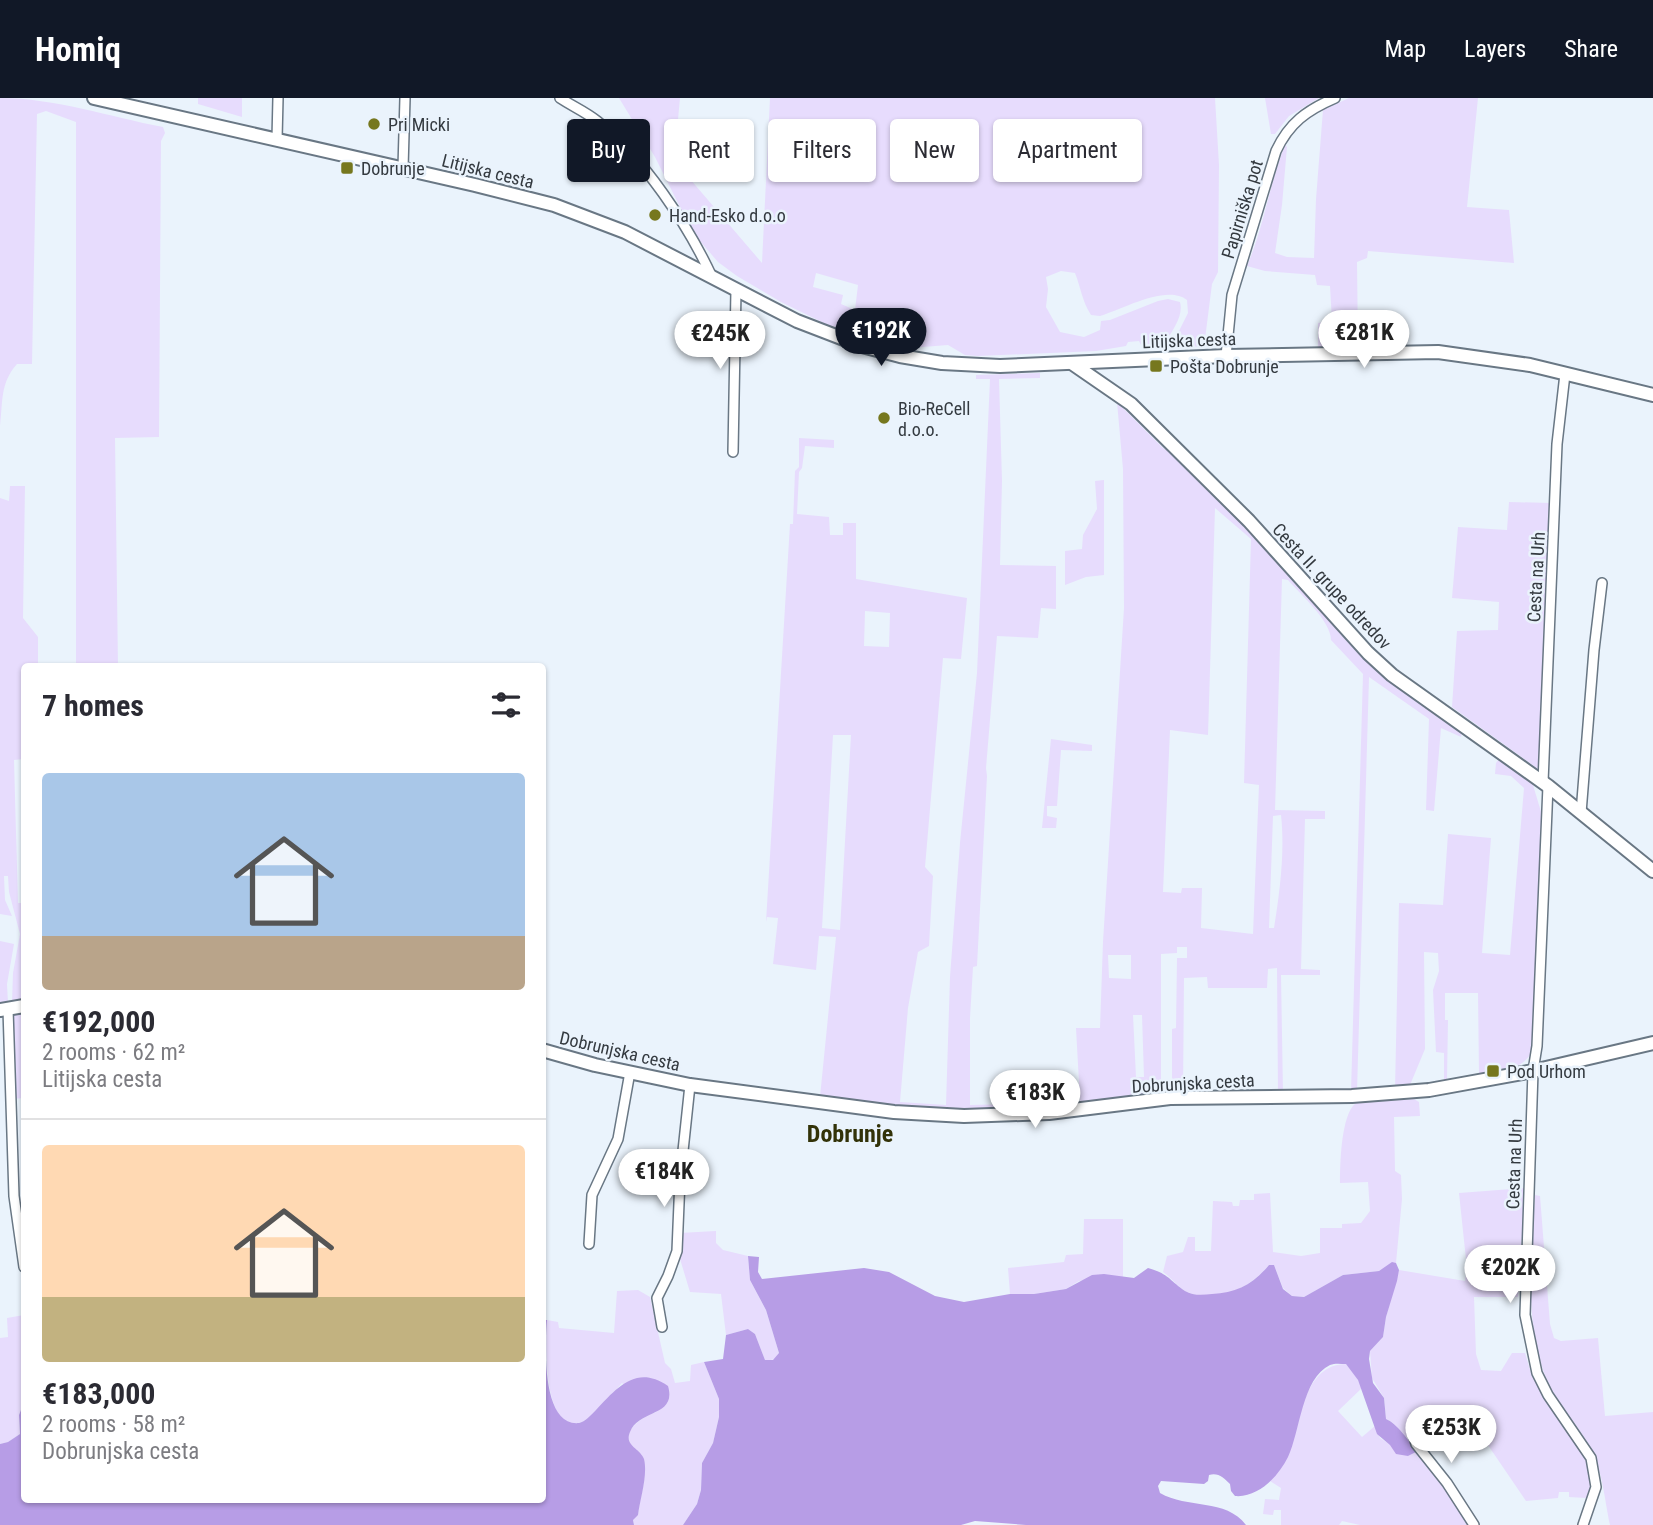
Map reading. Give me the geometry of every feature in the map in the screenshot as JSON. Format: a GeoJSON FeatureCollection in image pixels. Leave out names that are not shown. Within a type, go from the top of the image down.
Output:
{"type":"FeatureCollection","features":[{"type":"Feature","properties":{"kind":"street","name":"Litijska cesta"},"geometry":{"type":"LineString","coordinates":[[94,98],[403,168],[519,196],[581,215],[625,232],[797,321],[862,346],[900,356],[970,365],[1438,352],[1520,364],[1653,395]]}},
{"type":"Feature","properties":{"kind":"street"},"geometry":{"type":"LineString","coordinates":[[277,139],[278,98]]}},
{"type":"Feature","properties":{"kind":"street"},"geometry":{"type":"LineString","coordinates":[[403,168],[405,98]]}},
{"type":"Feature","properties":{"kind":"street"},"geometry":{"type":"LineString","coordinates":[[560,98],[597,121],[634,158],[686,225],[712,277]]}},
{"type":"Feature","properties":{"kind":"street","name":"Papirniška pot"},"geometry":{"type":"LineString","coordinates":[[1226,356],[1232,295],[1276,151],[1284,133],[1299,118],[1311,108],[1335,98]]}},
{"type":"Feature","properties":{"kind":"street"},"geometry":{"type":"LineString","coordinates":[[733,452],[736,290]]}},
{"type":"Feature","properties":{"kind":"street","name":"Cesta II. grupe odredov"},"geometry":{"type":"LineString","coordinates":[[1073,364],[1130,404],[1249,521],[1368,653],[1392,675],[1545,784],[1653,869]]}},
{"type":"Feature","properties":{"kind":"street","name":"Cesta na Urh"},"geometry":{"type":"LineString","coordinates":[[1565,374],[1557,444],[1537,1046],[1533,1071],[1525,1315],[1537,1373],[1548,1395],[1591,1458],[1596,1488],[1583,1525]]}},
{"type":"Feature","properties":{"kind":"street"},"geometry":{"type":"LineString","coordinates":[[1581,813],[1602,583]]}},
{"type":"Feature","properties":{"kind":"street"},"geometry":{"type":"LineString","coordinates":[[4,1009],[14,1196],[21,1246]]}},
{"type":"Feature","properties":{"kind":"street","name":"Dobrunjska cesta"},"geometry":{"type":"LineString","coordinates":[[546,1051],[595,1065],[690,1085],[894,1112],[964,1116],[1049,1113],[1179,1098],[1352,1096],[1429,1090],[1533,1071],[1653,1043]]}},
{"type":"Feature","properties":{"kind":"street"},"geometry":{"type":"LineString","coordinates":[[589,1244],[592,1195],[618,1139],[630,1072]]}},
{"type":"Feature","properties":{"kind":"street","name":"Dobrunjska cesta"},"geometry":{"type":"LineString","coordinates":[[662,1327],[657,1298],[677,1251],[680,1179],[690,1085]]}},
{"type":"Feature","properties":{"kind":"street"},"geometry":{"type":"LineString","coordinates":[[1461,1435],[1424,1418],[1413,1425],[1416,1444],[1447,1483],[1474,1525]]}},
{"type":"Feature","properties":{"kind":"shaded area"},"geometry":{"type":"Polygon","coordinates":[[[0,98],[41,101],[163,127],[159,437],[115,438],[118,663],[76,663],[76,122],[46,111],[37,114],[32,364],[17,364],[8,378],[3,393],[0,426],[0,98]]]}},
{"type":"Feature","properties":{"kind":"shaded area"},"geometry":{"type":"Polygon","coordinates":[[[198,98],[242,98],[242,117],[198,104],[198,98]]]}},
{"type":"Feature","properties":{"kind":"shaded area"},"geometry":{"type":"Polygon","coordinates":[[[619,98],[680,98],[678,119],[664,119],[664,175],[650,149],[650,119],[632,119],[619,98]]]}},
{"type":"Feature","properties":{"kind":"shaded area"},"geometry":{"type":"Polygon","coordinates":[[[770,98],[1215,98],[1219,165],[1218,272],[1212,284],[1204,347],[1172,345],[1188,313],[1187,300],[1178,296],[1157,296],[1100,316],[1091,315],[1075,273],[1061,271],[1046,277],[1046,307],[1060,332],[1084,337],[1100,330],[1101,321],[1168,299],[1180,302],[1177,323],[1165,343],[1141,345],[1139,341],[1128,342],[1126,346],[1096,351],[978,356],[965,355],[948,345],[910,348],[828,325],[781,302],[718,262],[693,233],[668,182],[693,182],[762,263],[768,139],[768,182],[876,182],[876,119],[769,119],[770,98]],[[816,273],[813,287],[843,295],[841,304],[855,310],[858,285],[816,273]]]}},
{"type":"Feature","properties":{"kind":"shaded area"},"geometry":{"type":"Polygon","coordinates":[[[1265,98],[1319,98],[1289,116],[1275,134],[1271,134],[1265,98]]]}},
{"type":"Feature","properties":{"kind":"shaded area"},"geometry":{"type":"Polygon","coordinates":[[[1349,98],[1478,98],[1467,207],[1509,210],[1514,263],[1368,251],[1367,258],[1357,262],[1358,345],[1318,348],[1318,323],[1332,321],[1330,286],[1317,285],[1315,275],[1265,271],[1247,266],[1285,145],[1282,205],[1275,253],[1287,257],[1314,258],[1323,110],[1349,98]]]}},
{"type":"Feature","properties":{"kind":"shaded area"},"geometry":{"type":"Polygon","coordinates":[[[1040,373],[1040,378],[999,379],[1002,481],[1000,565],[1056,566],[1056,609],[1041,608],[1038,638],[997,636],[986,768],[977,966],[973,967],[970,1018],[970,1105],[1014,1104],[1000,1111],[923,1110],[820,1097],[836,937],[819,936],[816,970],[773,964],[778,918],[767,917],[766,922],[790,524],[793,524],[795,471],[799,467],[799,438],[834,440],[834,448],[805,446],[799,472],[797,514],[829,517],[830,535],[843,535],[843,523],[856,523],[856,579],[967,598],[961,659],[943,658],[925,867],[933,876],[929,946],[918,952],[908,1008],[900,1102],[946,1105],[950,977],[977,673],[990,379],[976,379],[976,375],[1040,373]],[[865,611],[864,646],[889,647],[890,613],[865,611]],[[833,735],[822,928],[840,930],[851,735],[833,735]]]}},
{"type":"Feature","properties":{"kind":"shaded area"},"geometry":{"type":"Polygon","coordinates":[[[1117,402],[1163,448],[1172,452],[1286,568],[1356,651],[1385,678],[1462,732],[1461,737],[1441,728],[1434,811],[1426,810],[1429,719],[1369,677],[1357,1092],[1351,1092],[1363,674],[1331,640],[1326,625],[1314,608],[1288,580],[1282,579],[1275,810],[1325,811],[1325,819],[1305,819],[1301,969],[1320,970],[1320,975],[1281,975],[1283,1093],[1278,1093],[1277,968],[1268,969],[1267,988],[1208,988],[1207,977],[1184,978],[1183,1093],[1082,1102],[1080,1100],[1076,1028],[1100,1028],[1124,608],[1123,469],[1117,402]],[[1215,508],[1208,735],[1170,730],[1163,892],[1181,893],[1182,888],[1202,888],[1201,928],[1253,934],[1259,785],[1244,783],[1251,539],[1215,508]],[[1281,815],[1273,816],[1269,928],[1274,928],[1282,857],[1281,815]],[[1177,947],[1177,953],[1161,954],[1161,1088],[1172,1087],[1172,1029],[1176,1028],[1177,958],[1187,958],[1187,947],[1177,947]],[[1108,955],[1109,978],[1131,979],[1131,955],[1108,955]],[[1133,1015],[1136,1077],[1144,1077],[1142,1015],[1133,1015]]]}},
{"type":"Feature","properties":{"kind":"shaded area"},"geometry":{"type":"Polygon","coordinates":[[[1104,480],[1104,575],[1086,577],[1065,585],[1065,551],[1082,549],[1083,535],[1097,509],[1095,481],[1104,480]]]}},
{"type":"Feature","properties":{"kind":"shaded area"},"geometry":{"type":"Polygon","coordinates":[[[10,486],[25,486],[23,618],[38,637],[38,663],[21,663],[21,759],[14,760],[18,903],[21,903],[21,1002],[12,1003],[13,973],[20,934],[9,892],[8,876],[4,876],[5,900],[12,916],[0,914],[0,498],[9,501],[10,486]]]}},
{"type":"Feature","properties":{"kind":"shaded area"},"geometry":{"type":"Polygon","coordinates":[[[1509,502],[1551,503],[1542,767],[1538,769],[1452,707],[1457,631],[1498,630],[1499,602],[1452,598],[1458,527],[1507,530],[1509,502]]]}},
{"type":"Feature","properties":{"kind":"shaded area"},"geometry":{"type":"Polygon","coordinates":[[[1051,739],[1092,745],[1092,751],[1061,750],[1057,806],[1047,806],[1047,816],[1057,818],[1056,828],[1042,828],[1051,739]]]}},
{"type":"Feature","properties":{"kind":"shaded area"},"geometry":{"type":"Polygon","coordinates":[[[1499,759],[1533,785],[1542,815],[1532,1051],[1523,1063],[1502,1071],[1479,1074],[1478,993],[1445,993],[1445,1020],[1448,1020],[1447,1080],[1444,1080],[1444,1053],[1436,1052],[1433,990],[1439,971],[1438,953],[1424,952],[1425,1049],[1410,1085],[1395,1090],[1399,903],[1443,905],[1448,834],[1491,838],[1482,953],[1510,955],[1524,788],[1511,776],[1495,774],[1499,759]]]}},
{"type":"Feature","properties":{"kind":"shaded area"},"geometry":{"type":"Polygon","coordinates":[[[0,941],[14,944],[7,984],[8,1003],[0,1005],[0,941]]]}},
{"type":"Feature","properties":{"kind":"shaded area"},"geometry":{"type":"Polygon","coordinates":[[[21,1012],[21,1098],[12,1099],[13,1018],[15,1013],[21,1012]]]}},
{"type":"Feature","properties":{"kind":"shaded area"},"geometry":{"type":"Polygon","coordinates":[[[1414,1099],[1419,1102],[1420,1116],[1394,1117],[1395,1171],[1401,1175],[1402,1199],[1396,1263],[1379,1271],[1343,1275],[1304,1297],[1292,1296],[1283,1288],[1274,1265],[1269,1265],[1244,1286],[1223,1295],[1212,1296],[1189,1293],[1163,1272],[1167,1256],[1183,1252],[1188,1237],[1195,1237],[1195,1251],[1211,1251],[1213,1201],[1232,1202],[1233,1206],[1239,1206],[1240,1200],[1254,1200],[1254,1194],[1270,1193],[1273,1252],[1301,1256],[1320,1253],[1320,1228],[1342,1228],[1342,1224],[1361,1223],[1370,1211],[1368,1182],[1340,1183],[1342,1140],[1351,1109],[1356,1103],[1414,1099]]]}},
{"type":"Feature","properties":{"kind":"shaded area"},"geometry":{"type":"Polygon","coordinates":[[[1525,1188],[1518,1297],[1474,1297],[1476,1354],[1481,1370],[1501,1371],[1512,1353],[1525,1353],[1532,1376],[1589,1463],[1591,1487],[1587,1498],[1569,1497],[1569,1492],[1559,1492],[1558,1498],[1526,1501],[1477,1429],[1461,1430],[1426,1416],[1419,1416],[1413,1418],[1409,1438],[1386,1419],[1384,1398],[1372,1378],[1370,1351],[1383,1337],[1399,1270],[1465,1281],[1467,1269],[1459,1193],[1525,1188]]]}},
{"type":"Feature","properties":{"kind":"shaded area"},"geometry":{"type":"Polygon","coordinates":[[[1535,1195],[1540,1196],[1550,1324],[1554,1338],[1561,1341],[1598,1338],[1605,1416],[1653,1412],[1653,1525],[1610,1525],[1594,1455],[1552,1391],[1543,1370],[1531,1305],[1535,1195]]]}},
{"type":"Feature","properties":{"kind":"shaded area"},"geometry":{"type":"Polygon","coordinates":[[[1084,1219],[1123,1219],[1123,1277],[1079,1281],[1066,1289],[1034,1294],[1010,1294],[1008,1268],[1064,1262],[1066,1255],[1083,1254],[1084,1219]]]}},
{"type":"Feature","properties":{"kind":"shaded area"},"geometry":{"type":"Polygon","coordinates":[[[716,1231],[716,1243],[723,1250],[748,1256],[750,1280],[766,1310],[779,1353],[774,1359],[765,1360],[755,1334],[748,1329],[726,1335],[721,1294],[690,1292],[680,1259],[680,1233],[716,1231]]]}},
{"type":"Feature","properties":{"kind":"shaded area"},"geometry":{"type":"Polygon","coordinates":[[[748,1256],[759,1257],[758,1272],[762,1279],[864,1268],[889,1272],[935,1296],[964,1302],[1010,1294],[1034,1294],[1066,1289],[1092,1275],[1134,1278],[1148,1268],[1165,1275],[1188,1293],[1221,1293],[1244,1286],[1269,1265],[1274,1265],[1283,1289],[1292,1296],[1304,1297],[1343,1275],[1379,1271],[1392,1262],[1396,1263],[1399,1270],[1383,1337],[1370,1351],[1369,1359],[1373,1383],[1384,1398],[1386,1419],[1394,1424],[1416,1452],[1408,1456],[1396,1454],[1377,1434],[1358,1380],[1346,1364],[1334,1364],[1313,1381],[1288,1457],[1273,1479],[1259,1490],[1252,1494],[1235,1496],[1230,1484],[1215,1474],[1209,1475],[1204,1484],[1161,1481],[1158,1486],[1160,1493],[1171,1498],[1217,1507],[1238,1517],[1246,1525],[1026,1525],[975,1521],[961,1525],[683,1525],[697,1504],[701,1490],[702,1463],[713,1443],[719,1417],[719,1399],[704,1362],[723,1359],[726,1335],[748,1329],[755,1334],[765,1360],[773,1360],[779,1353],[766,1310],[750,1280],[748,1256]]]}},
{"type":"Feature","properties":{"kind":"shaded area"},"geometry":{"type":"Polygon","coordinates":[[[638,1290],[650,1297],[665,1363],[671,1369],[675,1383],[690,1381],[691,1365],[704,1362],[719,1399],[719,1417],[713,1443],[702,1463],[701,1490],[697,1504],[683,1525],[634,1525],[645,1472],[643,1459],[632,1447],[629,1435],[635,1425],[656,1412],[622,1383],[587,1419],[582,1422],[569,1422],[560,1415],[549,1384],[547,1320],[558,1322],[559,1328],[614,1333],[617,1291],[638,1290]]]}},
{"type":"Feature","properties":{"kind":"shaded area"},"geometry":{"type":"Polygon","coordinates":[[[21,1316],[20,1434],[0,1444],[0,1338],[8,1337],[7,1318],[21,1316]]]}},
{"type":"Feature","properties":{"kind":"shaded area"},"geometry":{"type":"Polygon","coordinates":[[[546,1364],[552,1398],[558,1412],[567,1421],[583,1421],[620,1387],[637,1378],[646,1377],[668,1386],[669,1396],[662,1408],[641,1419],[630,1432],[629,1441],[642,1455],[645,1465],[638,1515],[633,1520],[634,1525],[0,1525],[0,1444],[20,1434],[21,1410],[21,1503],[546,1503],[546,1364]]]}},
{"type":"Feature","properties":{"kind":"shaded area"},"geometry":{"type":"Polygon","coordinates":[[[1346,1364],[1353,1370],[1362,1388],[1338,1411],[1362,1437],[1375,1426],[1380,1438],[1408,1456],[1416,1452],[1446,1488],[1470,1525],[1360,1525],[1342,1521],[1339,1525],[1281,1525],[1281,1510],[1274,1510],[1273,1515],[1263,1514],[1265,1499],[1279,1500],[1281,1488],[1270,1481],[1289,1453],[1312,1384],[1332,1367],[1346,1364]]]}},
{"type":"Feature","properties":{"kind":"place","name":"Pri Micki"},"geometry":{"type":"Point","coordinates":[374,124]}},
{"type":"Feature","properties":{"kind":"place","name":"Dobrunje"},"geometry":{"type":"Point","coordinates":[347,168]}},
{"type":"Feature","properties":{"kind":"place","name":"Hand-Esko d.o.o"},"geometry":{"type":"Point","coordinates":[655,215]}},
{"type":"Feature","properties":{"kind":"place","name":"Pošta Dobrunje"},"geometry":{"type":"Point","coordinates":[1156,366]}},
{"type":"Feature","properties":{"kind":"place","name":"Bio-ReCell d.o.o."},"geometry":{"type":"Point","coordinates":[884,418]}},
{"type":"Feature","properties":{"kind":"place","name":"Pod Urhom"},"geometry":{"type":"Point","coordinates":[1493,1071]}},
{"type":"Feature","properties":{"kind":"district","name":"Dobrunje"},"geometry":{"type":"Point","coordinates":[850,1134]}}]}
